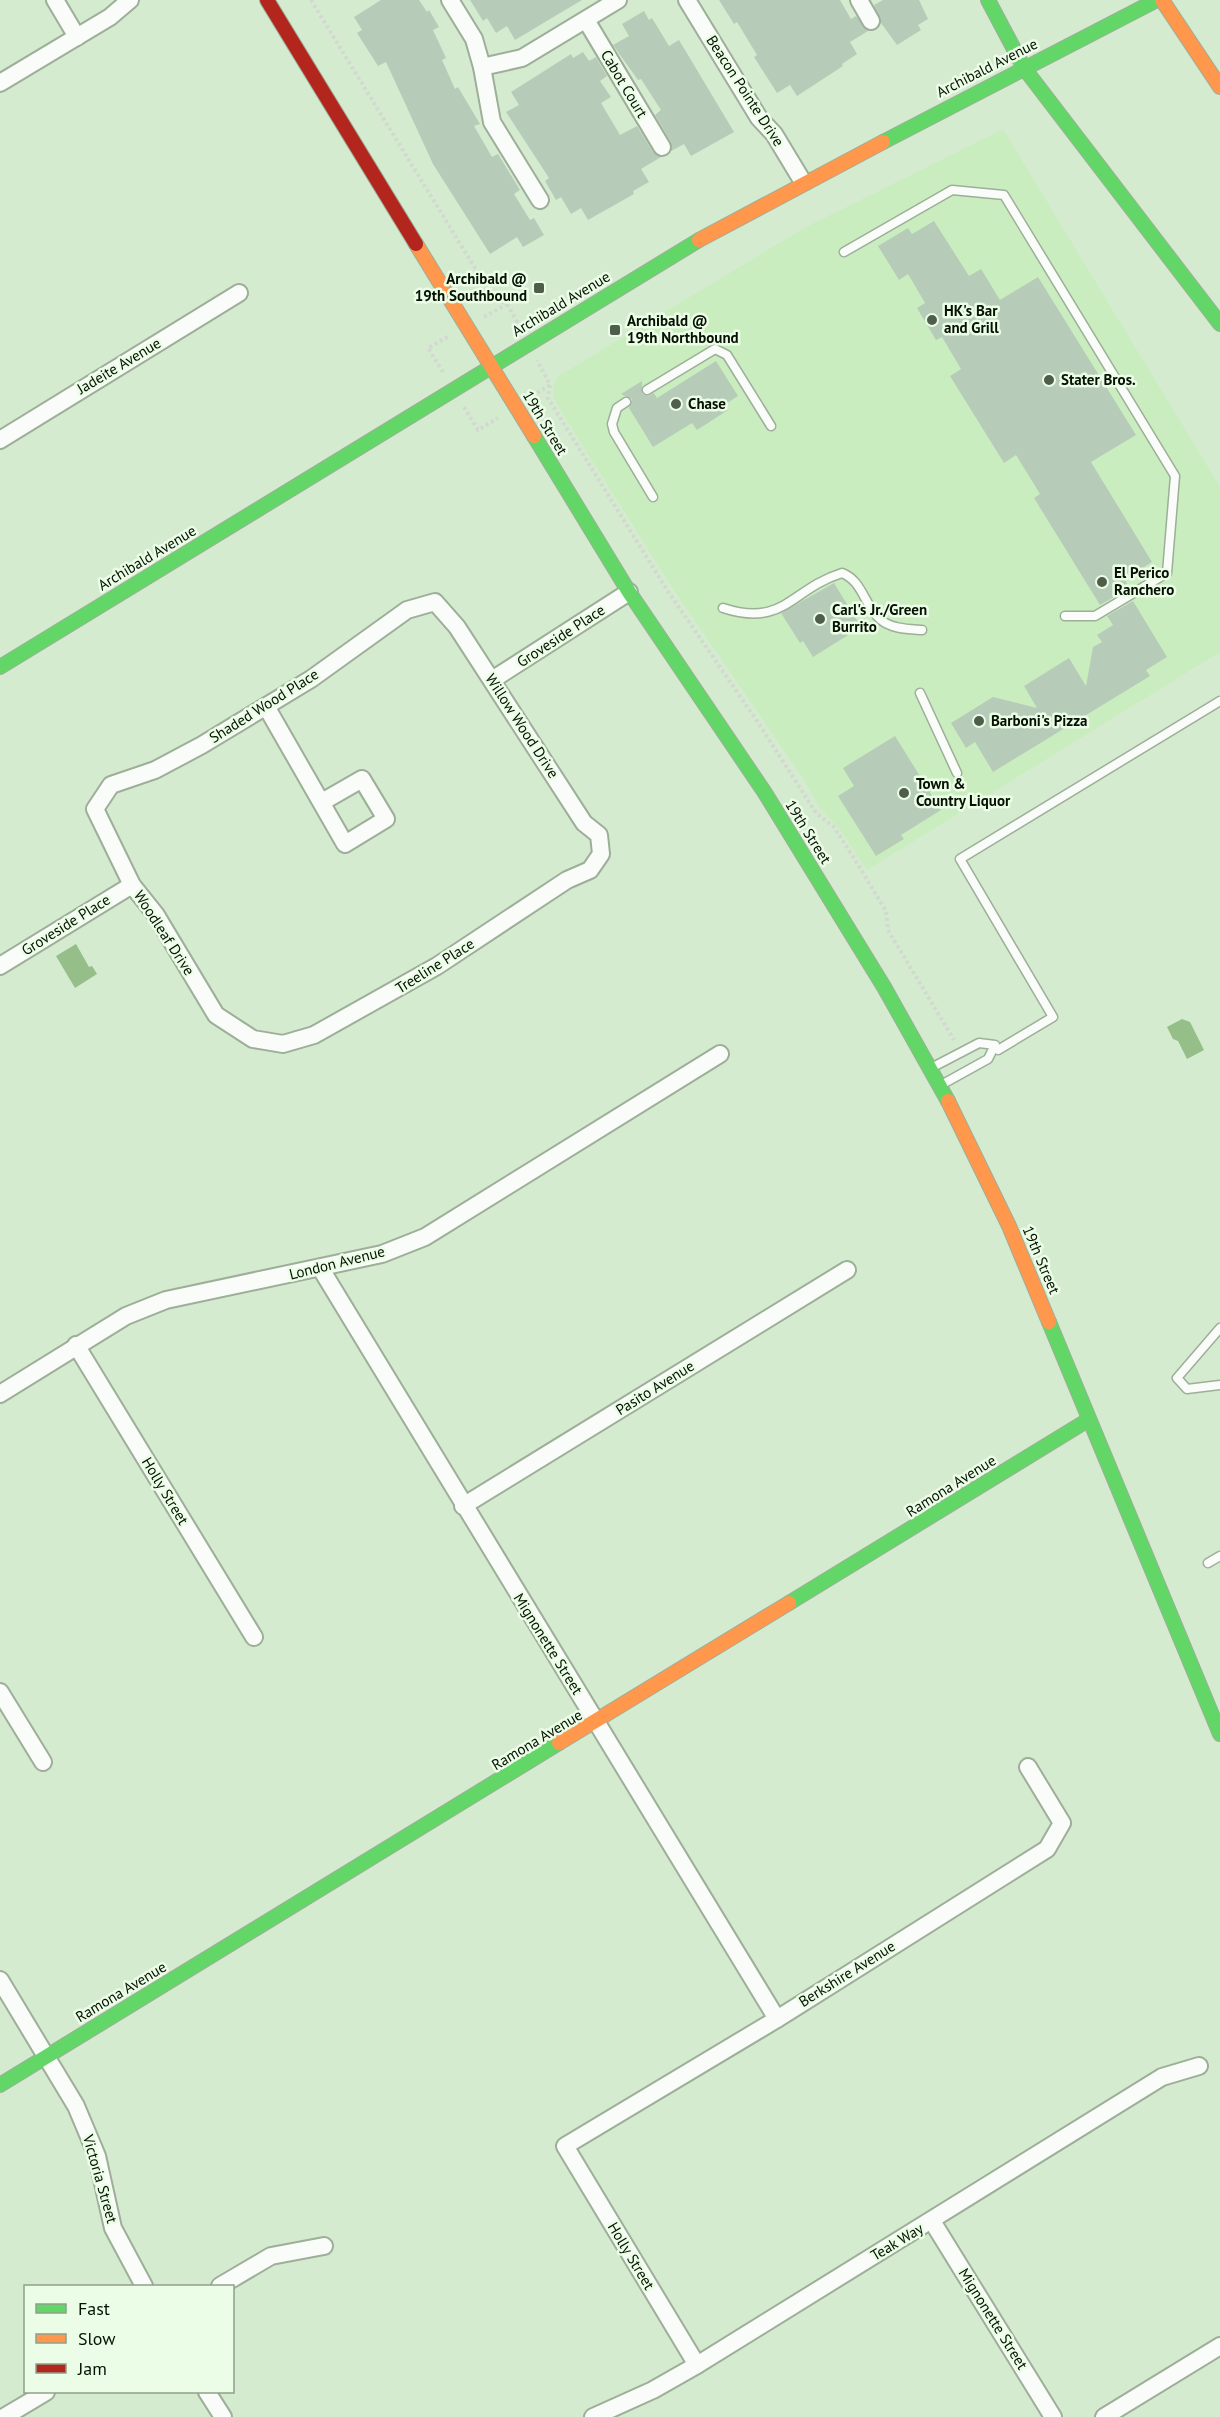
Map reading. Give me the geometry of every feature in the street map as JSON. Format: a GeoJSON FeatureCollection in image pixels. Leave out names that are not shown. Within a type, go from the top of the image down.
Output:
{"type":"FeatureCollection","features":[{"type":"Feature","properties":{"kind":"main road","name":"19th Street"},"geometry":{"type":"LineString","coordinates":[[267,0],[629,592],[758,782],[931,1068],[1008,1226],[1220,1734]]}},
{"type":"Feature","properties":{"kind":"main road"},"geometry":{"type":"LineString","coordinates":[[988,0],[1024,68],[1220,324]]}},
{"type":"Feature","properties":{"kind":"main road","name":"Archibald Avenue"},"geometry":{"type":"LineString","coordinates":[[0,667],[718,228],[1156,0]]}},
{"type":"Feature","properties":{"kind":"main road"},"geometry":{"type":"LineString","coordinates":[[1162,0],[1220,87]]}},
{"type":"Feature","properties":{"kind":"main road","name":"Ramona Avenue"},"geometry":{"type":"LineString","coordinates":[[0,2085],[597,1723],[1089,1420]]}},
{"type":"Feature","properties":{"kind":"street"},"geometry":{"type":"LineString","coordinates":[[55,0],[77,37]]}},
{"type":"Feature","properties":{"kind":"street"},"geometry":{"type":"LineString","coordinates":[[0,83],[110,17],[130,0]]}},
{"type":"Feature","properties":{"kind":"street"},"geometry":{"type":"LineString","coordinates":[[450,0],[474,39],[482,67],[492,122],[540,200]]}},
{"type":"Feature","properties":{"kind":"street"},"geometry":{"type":"LineString","coordinates":[[482,67],[522,58],[618,0]]}},
{"type":"Feature","properties":{"kind":"street","name":"Beacon Pointe Drive"},"geometry":{"type":"LineString","coordinates":[[687,0],[759,118],[774,134],[803,183]]}},
{"type":"Feature","properties":{"kind":"street"},"geometry":{"type":"LineString","coordinates":[[859,0],[871,21]]}},
{"type":"Feature","properties":{"kind":"street","name":"Cabot Court"},"geometry":{"type":"LineString","coordinates":[[586,20],[662,147]]}},
{"type":"Feature","properties":{"kind":"street","name":"Jadeite Avenue"},"geometry":{"type":"LineString","coordinates":[[0,440],[239,293]]}},
{"type":"Feature","properties":{"kind":"street","name":"Groveside Place"},"geometry":{"type":"LineString","coordinates":[[492,680],[629,592]]}},
{"type":"Feature","properties":{"kind":"street","name":"Willow Wood Drive"},"geometry":{"type":"LineString","coordinates":[[435,602],[457,627],[584,823],[599,835],[601,854]]}},
{"type":"Feature","properties":{"kind":"street","name":"Shaded Wood Place"},"geometry":{"type":"LineString","coordinates":[[95,809],[111,785],[155,770],[267,708],[407,610],[435,602]]}},
{"type":"Feature","properties":{"kind":"street"},"geometry":{"type":"LineString","coordinates":[[267,708],[322,802]]}},
{"type":"Feature","properties":{"kind":"street","name":"Woodleaf Drive"},"geometry":{"type":"LineString","coordinates":[[95,809],[132,885],[156,915],[216,1014],[253,1039]]}},
{"type":"Feature","properties":{"kind":"street","name":"Treeline Place"},"geometry":{"type":"LineString","coordinates":[[253,1039],[283,1044],[314,1035],[345,1019],[437,966],[567,880],[590,870],[601,854]]}},
{"type":"Feature","properties":{"kind":"street","name":"Groveside Place"},"geometry":{"type":"LineString","coordinates":[[0,966],[132,885]]}},
{"type":"Feature","properties":{"kind":"street","name":"London Avenue"},"geometry":{"type":"LineString","coordinates":[[0,1394],[126,1316],[166,1300],[321,1269],[382,1254],[425,1237],[720,1054]]}},
{"type":"Feature","properties":{"kind":"street","name":"Mignonette Street"},"geometry":{"type":"LineString","coordinates":[[321,1269],[777,2019]]}},
{"type":"Feature","properties":{"kind":"street","name":"Pasito Avenue"},"geometry":{"type":"LineString","coordinates":[[463,1506],[847,1270]]}},
{"type":"Feature","properties":{"kind":"street","name":"Holly Street"},"geometry":{"type":"LineString","coordinates":[[76,1345],[255,1637]]}},
{"type":"Feature","properties":{"kind":"street"},"geometry":{"type":"LineString","coordinates":[[0,1692],[43,1762]]}},
{"type":"Feature","properties":{"kind":"street","name":"Berkshire Avenue"},"geometry":{"type":"LineString","coordinates":[[565,2146],[777,2019],[1047,1849],[1062,1823],[1028,1767]]}},
{"type":"Feature","properties":{"kind":"street","name":"Victoria Street"},"geometry":{"type":"LineString","coordinates":[[0,1980],[76,2106],[97,2156],[113,2228],[143,2285]]}},
{"type":"Feature","properties":{"kind":"street","name":"Teak Way"},"geometry":{"type":"LineString","coordinates":[[593,2417],[653,2390],[697,2365],[1162,2077],[1198,2066]]}},
{"type":"Feature","properties":{"kind":"street","name":"Holly Street"},"geometry":{"type":"LineString","coordinates":[[565,2146],[697,2365]]}},
{"type":"Feature","properties":{"kind":"street","name":"Mignonette Street"},"geometry":{"type":"LineString","coordinates":[[932,2221],[1053,2417]]}},
{"type":"Feature","properties":{"kind":"street"},"geometry":{"type":"LineString","coordinates":[[222,2285],[271,2256],[324,2246]]}},
{"type":"Feature","properties":{"kind":"street"},"geometry":{"type":"LineString","coordinates":[[1104,2417],[1220,2346]]}},
{"type":"Feature","properties":{"kind":"street"},"geometry":{"type":"LineString","coordinates":[[4,2417],[43,2393]]}},
{"type":"Feature","properties":{"kind":"street"},"geometry":{"type":"LineString","coordinates":[[208,2393],[223,2417]]}},
{"type":"Feature","properties":{"kind":"lane"},"geometry":{"type":"LineString","coordinates":[[844,252],[952,190],[1004,195],[1175,476],[1167,573],[1095,616],[1065,616]]}},
{"type":"Feature","properties":{"kind":"lane"},"geometry":{"type":"LineString","coordinates":[[647,390],[715,349],[727,355],[771,426]]}},
{"type":"Feature","properties":{"kind":"lane"},"geometry":{"type":"LineString","coordinates":[[626,402],[617,408],[612,424],[614,432],[653,497]]}},
{"type":"Feature","properties":{"kind":"lane"},"geometry":{"type":"LineString","coordinates":[[723,608],[748,614],[770,613],[842,573],[856,582],[881,620],[901,628],[922,630]]}},
{"type":"Feature","properties":{"kind":"lane"},"geometry":{"type":"LineString","coordinates":[[920,693],[957,773]]}},
{"type":"Feature","properties":{"kind":"lane"},"geometry":{"type":"LineString","coordinates":[[998,1050],[1053,1017],[960,858],[1220,701]]}},
{"type":"Feature","properties":{"kind":"lane"},"geometry":{"type":"LineString","coordinates":[[931,1068],[979,1043],[995,1045],[988,1059],[940,1085]]}},
{"type":"Feature","properties":{"kind":"lane"},"geometry":{"type":"LineString","coordinates":[[1219,1388],[1187,1389],[1177,1377],[1220,1328]]}},
{"type":"Feature","properties":{"kind":"lane"},"geometry":{"type":"LineString","coordinates":[[1208,1563],[1220,1556]]}},
{"type":"Feature","properties":{"kind":"path"},"geometry":{"type":"LineString","coordinates":[[311,0],[478,273],[485,293],[507,304]]}},
{"type":"Feature","properties":{"kind":"path"},"geometry":{"type":"LineString","coordinates":[[550,385],[548,398],[667,590],[757,721],[816,813],[834,826],[857,863],[886,911],[888,930],[954,1040]]}},
{"type":"Feature","properties":{"kind":"shaded area"},"geometry":{"type":"Polygon","coordinates":[[[1003,129],[1220,487],[1220,652],[867,870],[841,831],[820,808],[802,777],[673,589],[560,410],[554,398],[553,386],[557,377],[804,228],[1003,129]]]}},
{"type":"Feature","properties":{"kind":"shaded area"},"geometry":{"type":"Polygon","coordinates":[[[76,944],[89,967],[92,966],[97,974],[75,988],[56,956],[76,944]]]}},
{"type":"Feature","properties":{"kind":"shaded area"},"geometry":{"type":"Polygon","coordinates":[[[1182,1019],[1190,1022],[1204,1050],[1187,1059],[1178,1041],[1173,1039],[1167,1027],[1182,1019]]]}},
{"type":"Feature","properties":{"kind":"building"},"geometry":{"type":"Polygon","coordinates":[[[381,0],[419,0],[427,12],[429,10],[439,27],[433,30],[446,58],[442,60],[455,89],[458,87],[480,124],[474,126],[492,157],[498,154],[520,190],[514,194],[530,220],[534,218],[544,235],[523,247],[517,237],[490,254],[433,164],[386,62],[378,66],[357,33],[362,30],[354,17],[381,0]]]}},
{"type":"Feature","properties":{"kind":"building"},"geometry":{"type":"Polygon","coordinates":[[[470,0],[582,0],[515,40],[507,26],[496,33],[487,18],[483,21],[470,0]]]}},
{"type":"Feature","properties":{"kind":"building"},"geometry":{"type":"Polygon","coordinates":[[[719,0],[840,0],[851,19],[856,16],[868,31],[850,42],[857,54],[842,64],[843,66],[797,96],[790,85],[777,93],[754,57],[757,55],[737,22],[734,24],[719,0]]]}},
{"type":"Feature","properties":{"kind":"building"},"geometry":{"type":"Polygon","coordinates":[[[883,0],[919,0],[928,19],[918,25],[921,30],[897,45],[881,23],[874,5],[883,0]]]}},
{"type":"Feature","properties":{"kind":"building"},"geometry":{"type":"Polygon","coordinates":[[[644,11],[649,20],[652,18],[669,46],[679,40],[734,132],[691,156],[684,144],[671,151],[671,142],[655,115],[661,110],[641,79],[638,80],[613,45],[629,36],[622,24],[644,11]]]}},
{"type":"Feature","properties":{"kind":"building"},"geometry":{"type":"Polygon","coordinates":[[[583,52],[589,61],[596,57],[607,76],[600,81],[611,97],[601,103],[620,135],[637,126],[653,152],[661,157],[641,169],[649,182],[633,191],[634,194],[588,220],[581,208],[571,214],[561,197],[556,200],[545,181],[549,178],[506,112],[519,105],[511,92],[571,54],[573,58],[583,52]]]}},
{"type":"Feature","properties":{"kind":"building"},"geometry":{"type":"Polygon","coordinates":[[[934,221],[969,276],[981,269],[1000,300],[1038,277],[1136,435],[1091,462],[1152,562],[1125,579],[1127,584],[1123,586],[1126,590],[1100,605],[1034,498],[1040,494],[1016,455],[1004,463],[950,376],[961,369],[942,337],[936,340],[917,308],[925,303],[908,274],[899,280],[878,246],[908,228],[912,234],[934,221]]]}},
{"type":"Feature","properties":{"kind":"building","name":"Chase"},"geometry":{"type":"Polygon","coordinates":[[[716,361],[738,396],[724,405],[728,410],[697,430],[692,423],[653,447],[629,408],[632,399],[621,394],[642,381],[642,394],[648,396],[654,393],[657,398],[716,361]]]}},
{"type":"Feature","properties":{"kind":"building","name":"Carl's Jr./Green Burrito"},"geometry":{"type":"Polygon","coordinates":[[[834,583],[861,627],[813,657],[803,641],[800,643],[781,613],[834,583]]]}},
{"type":"Feature","properties":{"kind":"building"},"geometry":{"type":"Polygon","coordinates":[[[1133,601],[1167,657],[1146,670],[1150,676],[993,772],[975,742],[966,748],[951,723],[993,697],[1037,708],[1024,686],[1069,658],[1086,686],[1093,647],[1102,642],[1097,635],[1113,625],[1107,616],[1133,601]]]}},
{"type":"Feature","properties":{"kind":"building"},"geometry":{"type":"Polygon","coordinates":[[[895,736],[941,810],[901,835],[904,839],[876,856],[838,796],[854,786],[843,768],[895,736]]]}},
{"type":"Feature","properties":{"kind":"traffic: fast"},"geometry":{"type":"LineString","coordinates":[[988,0],[1024,68],[1220,324]]}},
{"type":"Feature","properties":{"kind":"traffic: fast"},"geometry":{"type":"LineString","coordinates":[[883,142],[1157,0]]}},
{"type":"Feature","properties":{"kind":"traffic: fast"},"geometry":{"type":"LineString","coordinates":[[0,667],[699,240]]}},
{"type":"Feature","properties":{"kind":"traffic: fast"},"geometry":{"type":"LineString","coordinates":[[534,436],[629,592],[765,793],[884,987],[948,1101]]}},
{"type":"Feature","properties":{"kind":"traffic: fast"},"geometry":{"type":"LineString","coordinates":[[1049,1322],[1220,1734]]}},
{"type":"Feature","properties":{"kind":"traffic: fast"},"geometry":{"type":"LineString","coordinates":[[789,1603],[1088,1420]]}},
{"type":"Feature","properties":{"kind":"traffic: fast"},"geometry":{"type":"LineString","coordinates":[[0,2085],[559,1743]]}},
{"type":"Feature","properties":{"kind":"traffic: slow"},"geometry":{"type":"LineString","coordinates":[[1162,0],[1220,87]]}},
{"type":"Feature","properties":{"kind":"traffic: slow"},"geometry":{"type":"LineString","coordinates":[[699,240],[883,142]]}},
{"type":"Feature","properties":{"kind":"traffic: slow"},"geometry":{"type":"LineString","coordinates":[[416,244],[534,436]]}},
{"type":"Feature","properties":{"kind":"traffic: slow"},"geometry":{"type":"LineString","coordinates":[[948,1101],[1009,1226],[1049,1322]]}},
{"type":"Feature","properties":{"kind":"traffic: slow"},"geometry":{"type":"LineString","coordinates":[[559,1743],[789,1603]]}},
{"type":"Feature","properties":{"kind":"traffic: jam"},"geometry":{"type":"LineString","coordinates":[[267,0],[416,244]]}},
{"type":"Feature","properties":{"kind":"place","name":"Archibald @ 19th Southbound"},"geometry":{"type":"Point","coordinates":[539,288]}},
{"type":"Feature","properties":{"kind":"place","name":"HK's Bar and Grill"},"geometry":{"type":"Point","coordinates":[932,320]}},
{"type":"Feature","properties":{"kind":"place","name":"Archibald @ 19th Northbound"},"geometry":{"type":"Point","coordinates":[615,330]}},
{"type":"Feature","properties":{"kind":"place","name":"Stater Bros."},"geometry":{"type":"Point","coordinates":[1049,380]}},
{"type":"Feature","properties":{"kind":"place","name":"Chase"},"geometry":{"type":"Point","coordinates":[676,404]}},
{"type":"Feature","properties":{"kind":"place","name":"El Perico Ranchero"},"geometry":{"type":"Point","coordinates":[1102,582]}},
{"type":"Feature","properties":{"kind":"place","name":"Carl's Jr./Green Burrito"},"geometry":{"type":"Point","coordinates":[820,619]}},
{"type":"Feature","properties":{"kind":"place","name":"Barboni's Pizza"},"geometry":{"type":"Point","coordinates":[979,721]}},
{"type":"Feature","properties":{"kind":"place","name":"Town & Country Liquor"},"geometry":{"type":"Point","coordinates":[904,793]}}]}
